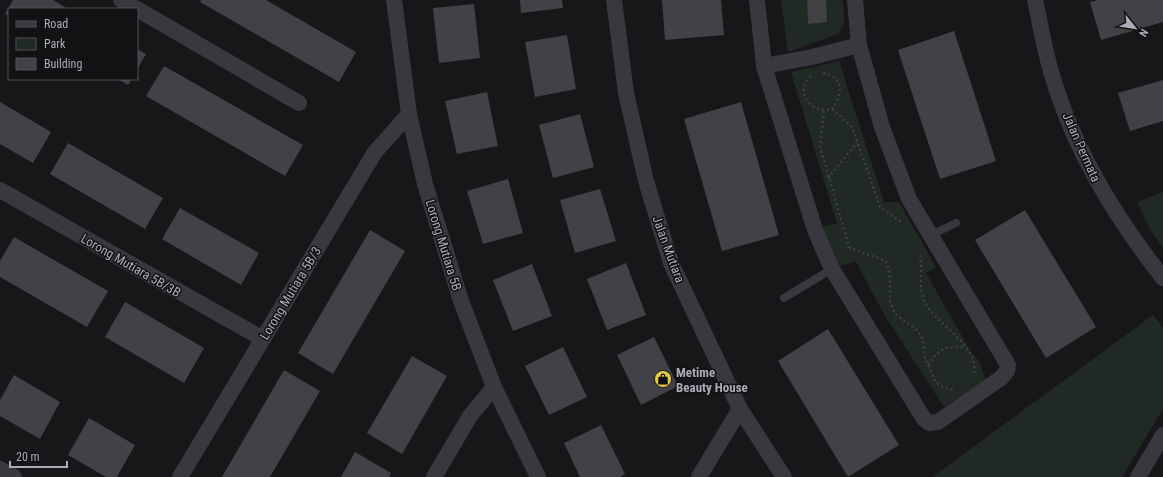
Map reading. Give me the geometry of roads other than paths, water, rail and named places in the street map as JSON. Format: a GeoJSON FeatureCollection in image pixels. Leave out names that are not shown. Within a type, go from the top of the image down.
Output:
{"type":"FeatureCollection","features":[{"type":"Feature","properties":{"kind":"street"},"geometry":{"type":"LineString","coordinates":[[121,0],[135,8]]}},
{"type":"Feature","properties":{"kind":"street","name":"Lorong Mutiara 5B"},"geometry":{"type":"LineString","coordinates":[[394,0],[409,114],[425,184],[461,301],[494,387],[538,477]]}},
{"type":"Feature","properties":{"kind":"street","name":"Jalan Mutiara"},"geometry":{"type":"LineString","coordinates":[[614,0],[626,93],[646,182],[671,263],[740,409],[784,477]]}},
{"type":"Feature","properties":{"kind":"street"},"geometry":{"type":"LineString","coordinates":[[757,0],[764,66],[815,230],[832,268],[924,419],[929,423],[938,422],[1002,378],[1008,365],[929,236],[909,199],[893,161],[859,45],[855,0]]}},
{"type":"Feature","properties":{"kind":"street","name":"Jalan Permata"},"geometry":{"type":"LineString","coordinates":[[1035,0],[1051,69],[1085,158],[1102,190],[1163,278]]}},
{"type":"Feature","properties":{"kind":"street"},"geometry":{"type":"LineString","coordinates":[[138,10],[299,103]]}},
{"type":"Feature","properties":{"kind":"street"},"geometry":{"type":"LineString","coordinates":[[764,66],[812,57],[859,45]]}},
{"type":"Feature","properties":{"kind":"street","name":"Lorong Mutiara 5B/3"},"geometry":{"type":"LineString","coordinates":[[180,477],[374,152],[409,114]]}},
{"type":"Feature","properties":{"kind":"street","name":"Lorong Mutiara 5B/3B"},"geometry":{"type":"LineString","coordinates":[[0,190],[263,339]]}},
{"type":"Feature","properties":{"kind":"street"},"geometry":{"type":"LineString","coordinates":[[434,477],[470,416],[494,387]]}},
{"type":"Feature","properties":{"kind":"street"},"geometry":{"type":"LineString","coordinates":[[698,477],[740,409]]}},
{"type":"Feature","properties":{"kind":"street"},"geometry":{"type":"LineString","coordinates":[[1138,477],[1163,435]]}},
{"type":"Feature","properties":{"kind":"street"},"geometry":{"type":"LineString","coordinates":[[0,469],[14,477]]}},
{"type":"Feature","properties":{"kind":"lane"},"geometry":{"type":"LineString","coordinates":[[929,236],[956,222]]}},
{"type":"Feature","properties":{"kind":"lane"},"geometry":{"type":"LineString","coordinates":[[784,298],[832,268]]}},
{"type":"Feature","properties":{"kind":"place","name":"Metime Beauty House"},"geometry":{"type":"Point","coordinates":[663,379]}}]}
